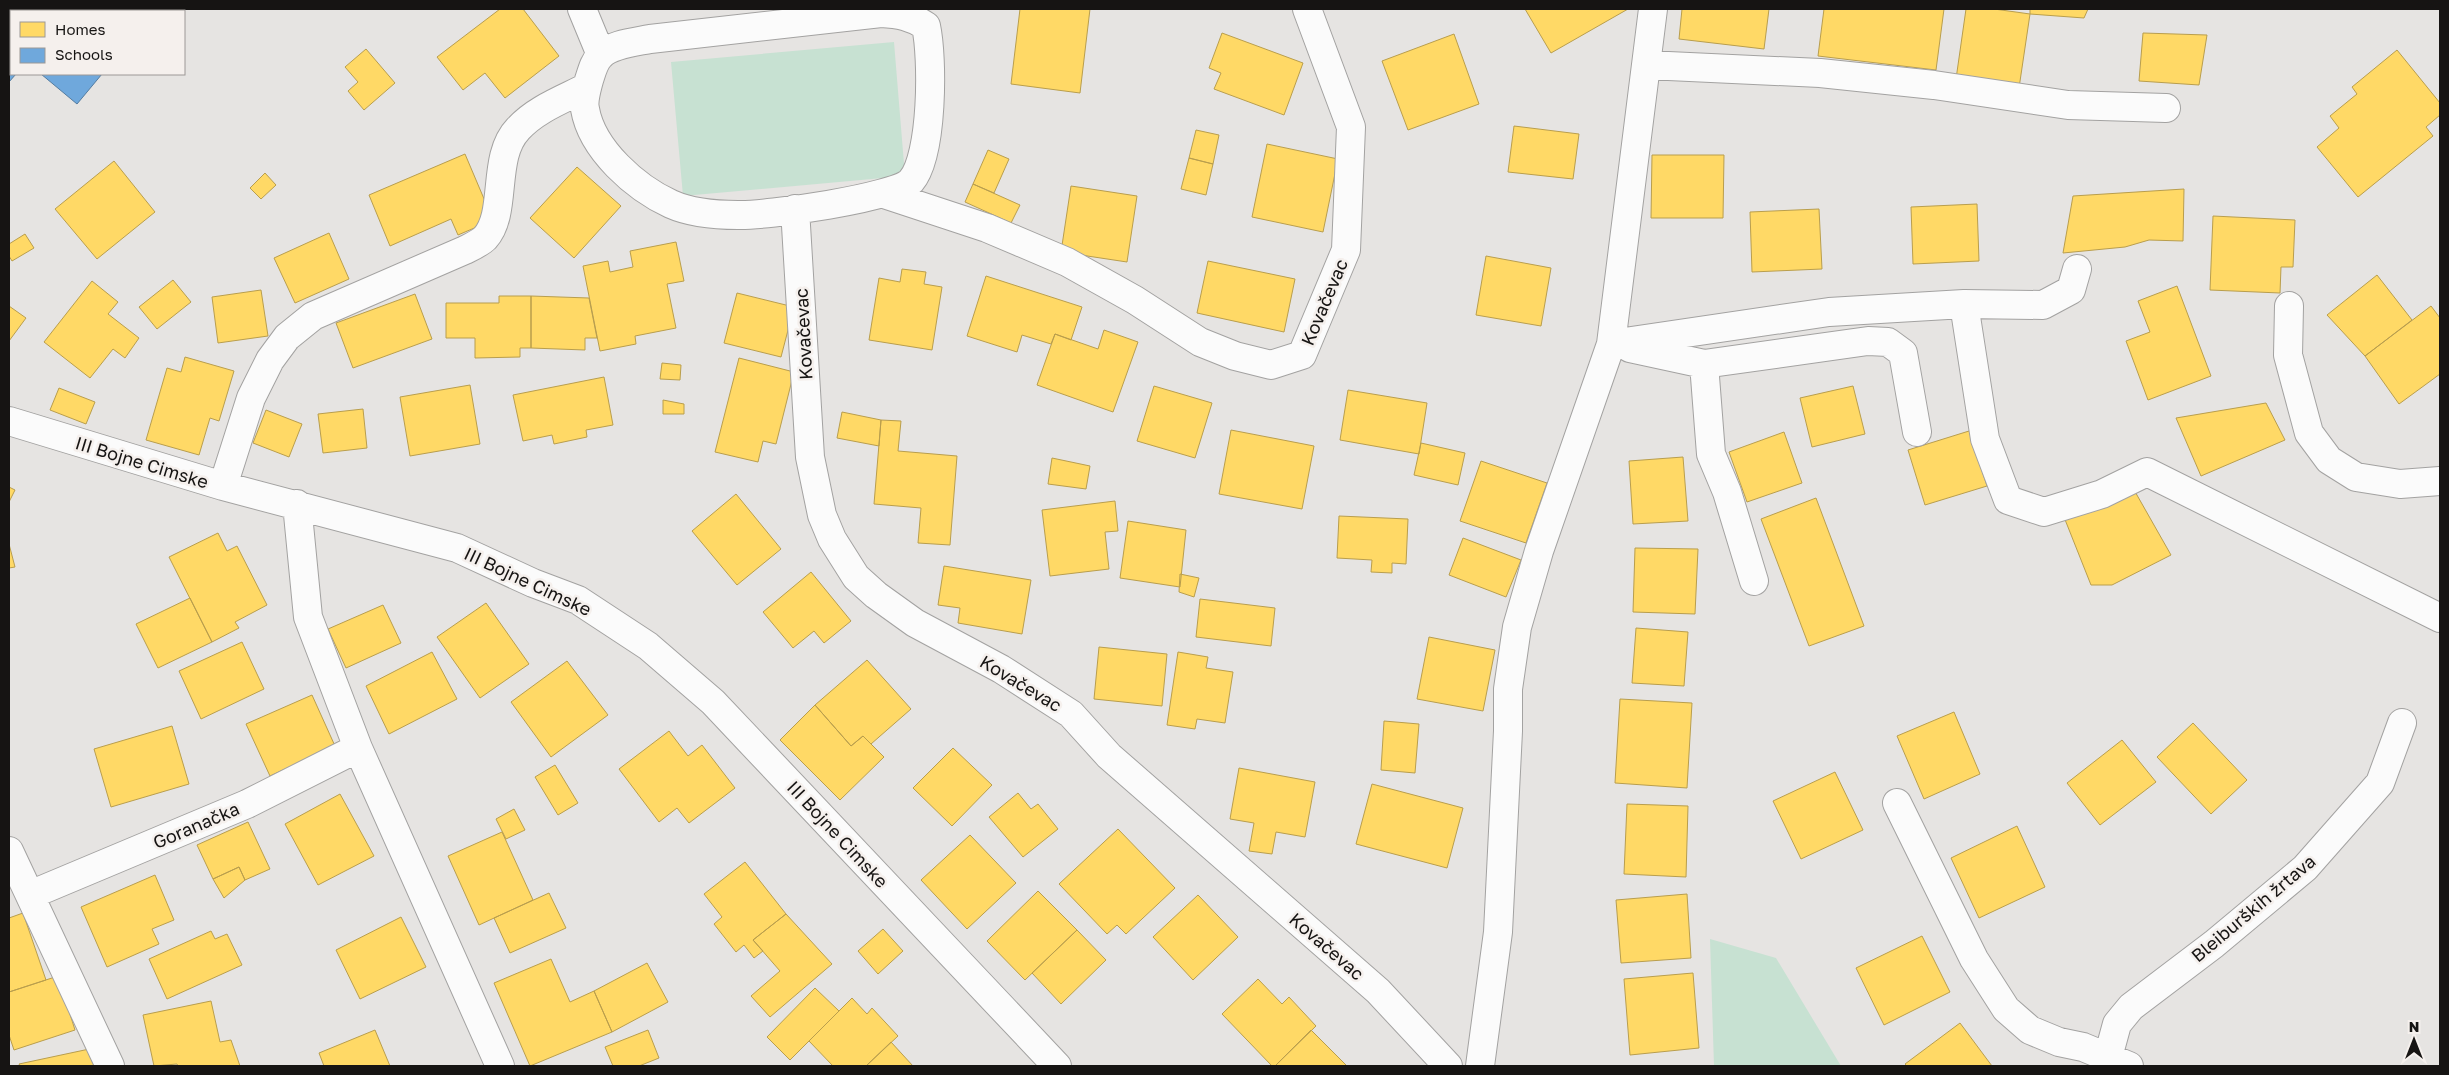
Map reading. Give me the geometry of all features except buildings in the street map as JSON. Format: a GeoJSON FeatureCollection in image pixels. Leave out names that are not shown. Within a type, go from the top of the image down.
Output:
{"type":"FeatureCollection","features":[{"type":"Feature","properties":{"kind":"street"},"geometry":{"type":"LineString","coordinates":[[582,9],[601,54]]}},
{"type":"Feature","properties":{"kind":"street","name":"Kovačevac"},"geometry":{"type":"LineString","coordinates":[[884,194],[987,228],[1067,262],[1135,300],[1200,342],[1235,356],[1272,365],[1302,355],[1346,250],[1351,127],[1307,9]]}},
{"type":"Feature","properties":{"kind":"street"},"geometry":{"type":"LineString","coordinates":[[1480,1066],[1498,932],[1508,731],[1508,689],[1517,627],[1539,551],[1611,344],[1654,9]]}},
{"type":"Feature","properties":{"kind":"street","name":"Kovačevac"},"geometry":{"type":"LineString","coordinates":[[881,13],[904,14],[926,26],[929,41],[929,108],[922,159],[916,175],[909,183],[884,194],[795,209],[740,215],[707,213],[672,205],[641,187],[613,162],[593,133],[585,108],[587,87],[593,68],[601,54],[623,45],[659,38],[881,13]]}},
{"type":"Feature","properties":{"kind":"street"},"geometry":{"type":"LineString","coordinates":[[1647,65],[1820,73],[1934,85],[2068,106],[2166,108]]}},
{"type":"Feature","properties":{"kind":"street"},"geometry":{"type":"LineString","coordinates":[[223,486],[251,398],[270,360],[287,337],[313,316],[465,250],[485,238],[494,221],[508,145],[517,129],[537,113],[587,87]]}},
{"type":"Feature","properties":{"kind":"street","name":"Kovačevac"},"geometry":{"type":"LineString","coordinates":[[795,209],[810,457],[822,515],[832,539],[856,577],[876,595],[915,623],[1002,669],[1071,714],[1110,756],[1378,991],[1448,1066]]}},
{"type":"Feature","properties":{"kind":"street"},"geometry":{"type":"LineString","coordinates":[[1611,344],[1830,312],[1964,304],[2043,305],[2071,290],[2077,269]]}},
{"type":"Feature","properties":{"kind":"street"},"geometry":{"type":"LineString","coordinates":[[1964,304],[1985,439],[2008,500],[2044,512],[2102,494],[2147,472],[2440,618]]}},
{"type":"Feature","properties":{"kind":"street"},"geometry":{"type":"LineString","coordinates":[[2289,306],[2288,355],[2309,433],[2329,460],[2356,477],[2400,484],[2440,481]]}},
{"type":"Feature","properties":{"kind":"street"},"geometry":{"type":"LineString","coordinates":[[1611,344],[1704,364],[1868,341],[1888,342],[1903,353],[1917,432]]}},
{"type":"Feature","properties":{"kind":"street"},"geometry":{"type":"LineString","coordinates":[[1704,364],[1711,454],[1727,492],[1754,581]]}},
{"type":"Feature","properties":{"kind":"street","name":"III Bojne Cimske"},"geometry":{"type":"LineString","coordinates":[[9,421],[223,486],[457,548],[533,583],[578,600],[648,646],[713,702],[1057,1066]]}},
{"type":"Feature","properties":{"kind":"street"},"geometry":{"type":"LineString","coordinates":[[296,504],[308,617],[358,748],[500,1066]]}},
{"type":"Feature","properties":{"kind":"street","name":"Bleiburških žrtava"},"geometry":{"type":"LineString","coordinates":[[1897,803],[1970,951],[2006,1009],[2030,1030],[2059,1042],[2084,1047],[2119,1062],[2117,1024],[2131,1007],[2214,944],[2305,868],[2380,783],[2402,723]]}},
{"type":"Feature","properties":{"kind":"street","name":"Goranačka"},"geometry":{"type":"LineString","coordinates":[[30,895],[246,804],[358,748]]}},
{"type":"Feature","properties":{"kind":"street"},"geometry":{"type":"LineString","coordinates":[[9,851],[110,1066]]}},
{"type":"Feature","properties":{"kind":"green space"},"geometry":{"type":"Polygon","coordinates":[[[894,42],[905,176],[683,196],[671,62],[894,42]]]}},
{"type":"Feature","properties":{"kind":"green space"},"geometry":{"type":"Polygon","coordinates":[[[1710,939],[1776,958],[1841,1066],[1714,1066],[1710,939]]]}}]}
